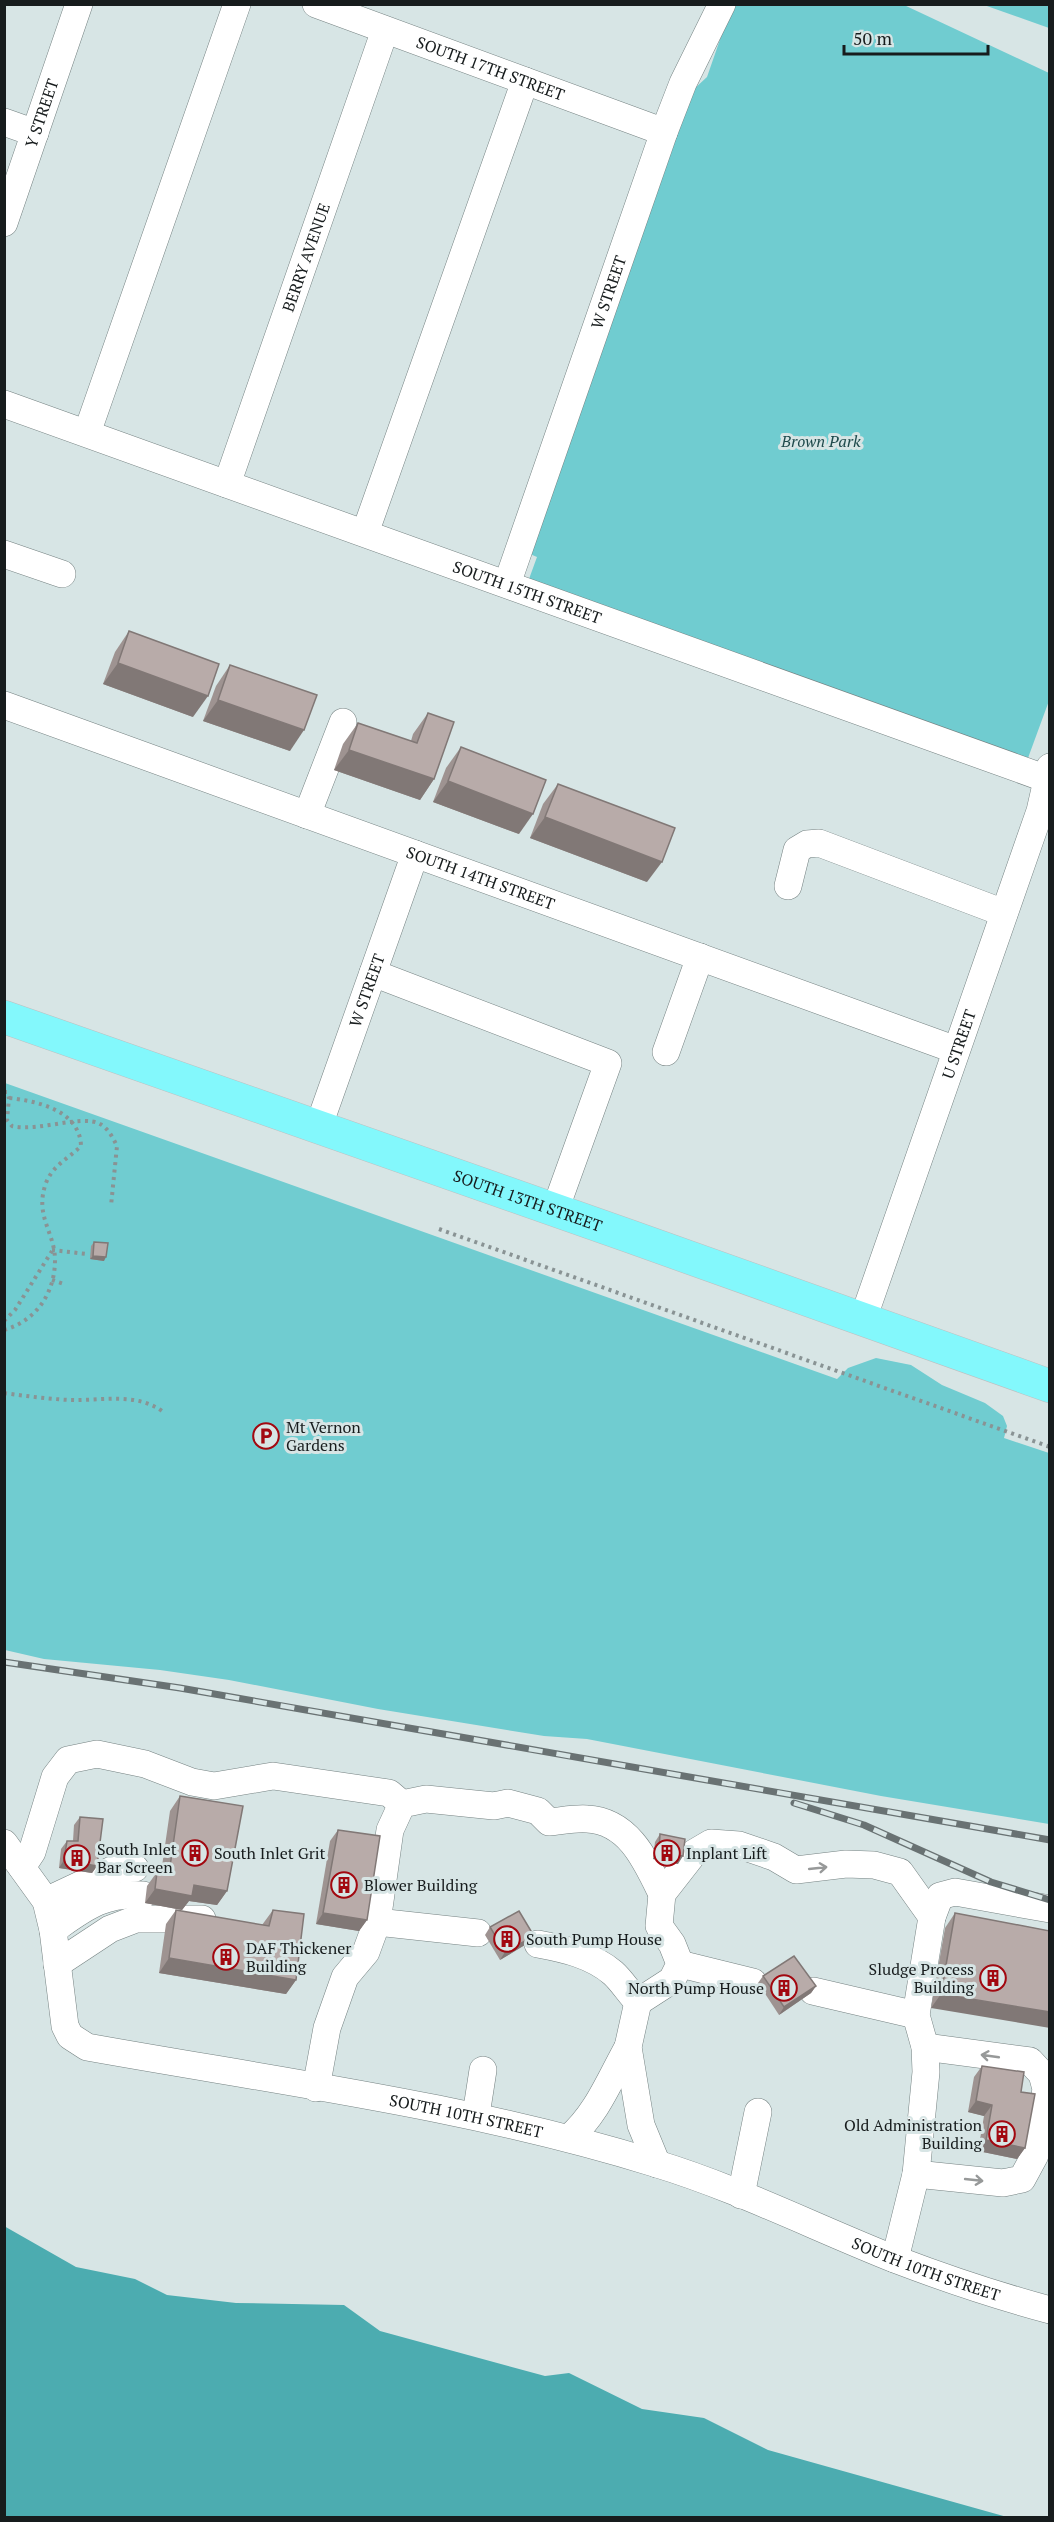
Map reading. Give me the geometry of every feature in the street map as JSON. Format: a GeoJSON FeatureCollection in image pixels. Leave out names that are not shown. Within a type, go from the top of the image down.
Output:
{"type":"FeatureCollection","features":[{"type":"Feature","properties":{"kind":"main road","name":"SOUTH 13TH STREET"},"geometry":{"type":"LineString","coordinates":[[4,1017],[863,1318],[1050,1386]]}},
{"type":"Feature","properties":{"kind":"street","name":"Y STREET"},"geometry":{"type":"LineString","coordinates":[[4,223],[79,4]]}},
{"type":"Feature","properties":{"kind":"street"},"geometry":{"type":"LineString","coordinates":[[87,433],[237,4]]}},
{"type":"Feature","properties":{"kind":"street","name":"SOUTH 17TH STREET"},"geometry":{"type":"LineString","coordinates":[[316,4],[664,132]]}},
{"type":"Feature","properties":{"kind":"street","name":"W STREET"},"geometry":{"type":"LineString","coordinates":[[507,584],[682,83],[722,4]]}},
{"type":"Feature","properties":{"kind":"street","name":"BERRY AVENUE"},"geometry":{"type":"LineString","coordinates":[[227,484],[385,30]]}},
{"type":"Feature","properties":{"kind":"street"},"geometry":{"type":"LineString","coordinates":[[365,533],[525,81]]}},
{"type":"Feature","properties":{"kind":"street"},"geometry":{"type":"LineString","coordinates":[[4,122],[35,133]]}},
{"type":"Feature","properties":{"kind":"street","name":"SOUTH 15TH STREET"},"geometry":{"type":"LineString","coordinates":[[4,404],[1049,775]]}},
{"type":"Feature","properties":{"kind":"street"},"geometry":{"type":"LineString","coordinates":[[4,554],[62,574]]}},
{"type":"Feature","properties":{"kind":"street","name":"SOUTH 14TH STREET"},"geometry":{"type":"LineString","coordinates":[[4,705],[956,1050]]}},
{"type":"Feature","properties":{"kind":"street"},"geometry":{"type":"LineString","coordinates":[[307,815],[343,722]]}},
{"type":"Feature","properties":{"kind":"street","name":"U STREET"},"geometry":{"type":"LineString","coordinates":[[863,1318],[1040,810],[1049,775]]}},
{"type":"Feature","properties":{"kind":"street"},"geometry":{"type":"LineString","coordinates":[[788,886],[797,850],[807,844],[819,843],[1004,913]]}},
{"type":"Feature","properties":{"kind":"street","name":"W STREET"},"geometry":{"type":"LineString","coordinates":[[318,1128],[415,854]]}},
{"type":"Feature","properties":{"kind":"street"},"geometry":{"type":"LineString","coordinates":[[666,1052],[700,957]]}},
{"type":"Feature","properties":{"kind":"street"},"geometry":{"type":"LineString","coordinates":[[373,973],[608,1063],[555,1210]]}},
{"type":"Feature","properties":{"kind":"street"},"geometry":{"type":"LineString","coordinates":[[22,1867],[32,1852],[55,1777],[69,1760],[97,1754],[145,1764],[192,1782],[214,1786],[273,1776],[389,1793],[402,1804]]}},
{"type":"Feature","properties":{"kind":"street"},"geometry":{"type":"LineString","coordinates":[[402,1804],[426,1799],[494,1806],[508,1803],[538,1811],[549,1822],[588,1818],[610,1824],[631,1839],[648,1865],[662,1894],[659,1926],[672,1944],[680,1965],[672,1980],[638,2002],[628,2047],[593,2112],[568,2138]]}},
{"type":"Feature","properties":{"kind":"street"},"geometry":{"type":"LineString","coordinates":[[316,2088],[327,2028],[345,1977],[366,1952],[377,1923],[390,1830],[402,1804]]}},
{"type":"Feature","properties":{"kind":"street","name":"SOUTH 10TH STREET"},"geometry":{"type":"LineString","coordinates":[[4,1843],[46,1901],[53,1930],[65,2026],[70,2036],[78,2043],[87,2047],[476,2115],[568,2138],[657,2164],[981,2291],[1050,2310]]}},
{"type":"Feature","properties":{"kind":"street"},"geometry":{"type":"LineString","coordinates":[[662,1894],[694,1853],[711,1843],[739,1845],[774,1857],[796,1870],[846,1864],[874,1865],[900,1872],[932,1917]]}},
{"type":"Feature","properties":{"kind":"street"},"geometry":{"type":"LineString","coordinates":[[46,1901],[112,1870],[135,1868]]}},
{"type":"Feature","properties":{"kind":"street"},"geometry":{"type":"LineString","coordinates":[[895,2259],[916,2174],[927,2072],[925,2047],[916,2015],[932,1917],[940,1896],[955,1892],[1050,1909]]}},
{"type":"Feature","properties":{"kind":"street"},"geometry":{"type":"LineString","coordinates":[[53,1930],[88,1906],[106,1897],[128,1894],[143,1895]]}},
{"type":"Feature","properties":{"kind":"street"},"geometry":{"type":"LineString","coordinates":[[57,1964],[110,1929],[136,1919],[202,1919]]}},
{"type":"Feature","properties":{"kind":"street"},"geometry":{"type":"LineString","coordinates":[[377,1923],[478,1933]]}},
{"type":"Feature","properties":{"kind":"street"},"geometry":{"type":"LineString","coordinates":[[538,1944],[565,1949],[596,1960],[615,1974],[638,2002]]}},
{"type":"Feature","properties":{"kind":"street"},"geometry":{"type":"LineString","coordinates":[[680,1965],[753,1982]]}},
{"type":"Feature","properties":{"kind":"street"},"geometry":{"type":"LineString","coordinates":[[813,1991],[916,2015]]}},
{"type":"Feature","properties":{"kind":"street"},"geometry":{"type":"LineString","coordinates":[[628,2047],[641,2125],[657,2164]]}},
{"type":"Feature","properties":{"kind":"street"},"geometry":{"type":"LineString","coordinates":[[916,2174],[1003,2184],[1022,2179],[1035,2155],[1046,2089],[1040,2062],[925,2047]]}},
{"type":"Feature","properties":{"kind":"street"},"geometry":{"type":"LineString","coordinates":[[476,2115],[483,2070]]}},
{"type":"Feature","properties":{"kind":"street"},"geometry":{"type":"LineString","coordinates":[[741,2195],[758,2112]]}},
{"type":"Feature","properties":{"kind":"path"},"geometry":{"type":"LineString","coordinates":[[4,1092],[7,1092],[9,1098],[6,1113],[7,1120],[12,1126],[39,1128],[72,1121],[98,1122],[111,1135],[117,1146],[111,1206]]}},
{"type":"Feature","properties":{"kind":"path"},"geometry":{"type":"LineString","coordinates":[[4,1330],[18,1325],[36,1313],[47,1296],[55,1258],[44,1218],[43,1195],[50,1173],[81,1146],[78,1130],[64,1115],[37,1103],[9,1098]]}},
{"type":"Feature","properties":{"kind":"path"},"geometry":{"type":"LineString","coordinates":[[439,1229],[1050,1447]]}},
{"type":"Feature","properties":{"kind":"path"},"geometry":{"type":"LineString","coordinates":[[52,1250],[87,1254]]}},
{"type":"Feature","properties":{"kind":"path"},"geometry":{"type":"LineString","coordinates":[[4,1322],[15,1310],[52,1250]]}},
{"type":"Feature","properties":{"kind":"path"},"geometry":{"type":"LineString","coordinates":[[52,1280],[64,1284]]}},
{"type":"Feature","properties":{"kind":"path"},"geometry":{"type":"LineString","coordinates":[[4,1393],[66,1400],[126,1398],[144,1401],[162,1411]]}},
{"type":"Feature","properties":{"kind":"green space","name":"Brown Park"},"geometry":{"type":"Polygon","coordinates":[[[732,5],[904,5],[1049,73],[1050,698],[1028,758],[529,579],[537,557],[530,554],[693,90],[707,77],[732,5]]]}},
{"type":"Feature","properties":{"kind":"green space"},"geometry":{"type":"Polygon","coordinates":[[[984,5],[1049,5],[1049,28],[984,5]]]}},
{"type":"Feature","properties":{"kind":"green space"},"geometry":{"type":"Polygon","coordinates":[[[5,1083],[837,1379],[848,1368],[876,1358],[911,1365],[942,1385],[985,1403],[1003,1416],[1007,1426],[1004,1438],[1049,1453],[1049,1824],[881,1796],[587,1739],[544,1736],[378,1709],[229,1680],[160,1670],[44,1659],[5,1650],[5,1083]]]}},
{"type":"Feature","properties":{"kind":"shaded area"},"geometry":{"type":"Polygon","coordinates":[[[4,2226],[76,2267],[135,2279],[167,2295],[236,2303],[344,2305],[380,2331],[545,2376],[569,2373],[642,2409],[704,2418],[768,2450],[1007,2517],[5,2517],[4,2226]]]}},
{"type":"Feature","properties":{"kind":"building"},"geometry":{"type":"Polygon","coordinates":[[[129,631],[219,664],[208,696],[118,663],[129,631]]]}},
{"type":"Feature","properties":{"kind":"building"},"geometry":{"type":"Polygon","coordinates":[[[230,665],[317,695],[304,730],[218,700],[230,665]]]}},
{"type":"Feature","properties":{"kind":"building"},"geometry":{"type":"Polygon","coordinates":[[[428,713],[454,722],[434,779],[349,750],[358,723],[417,743],[428,713]]]}},
{"type":"Feature","properties":{"kind":"building"},"geometry":{"type":"Polygon","coordinates":[[[461,747],[546,780],[533,814],[448,781],[461,747]]]}},
{"type":"Feature","properties":{"kind":"building"},"geometry":{"type":"Polygon","coordinates":[[[558,784],[675,828],[662,862],[545,817],[558,784]]]}},
{"type":"Feature","properties":{"kind":"building"},"geometry":{"type":"Polygon","coordinates":[[[94,1242],[108,1243],[106,1257],[93,1256],[94,1242]]]}},
{"type":"Feature","properties":{"kind":"building","name":"South Inlet Grit"},"geometry":{"type":"Polygon","coordinates":[[[180,1796],[243,1806],[227,1891],[194,1885],[192,1896],[155,1889],[157,1872],[169,1874],[180,1796]]]}},
{"type":"Feature","properties":{"kind":"building","name":"South Inlet Bar Screen"},"geometry":{"type":"Polygon","coordinates":[[[80,1817],[103,1819],[97,1866],[64,1860],[67,1841],[78,1841],[80,1817]]]}},
{"type":"Feature","properties":{"kind":"building","name":"Blower Building"},"geometry":{"type":"Polygon","coordinates":[[[338,1830],[380,1836],[367,1920],[323,1913],[338,1830]]]}},
{"type":"Feature","properties":{"kind":"building"},"geometry":{"type":"Polygon","coordinates":[[[660,1834],[685,1839],[683,1856],[659,1851],[660,1834]]]}},
{"type":"Feature","properties":{"kind":"building","name":"DAF Thickener Building"},"geometry":{"type":"Polygon","coordinates":[[[176,1910],[269,1926],[273,1910],[304,1914],[296,1980],[169,1958],[176,1910]]]}},
{"type":"Feature","properties":{"kind":"building","name":"South Pump House"},"geometry":{"type":"Polygon","coordinates":[[[519,1911],[534,1936],[505,1952],[490,1927],[519,1911]]]}},
{"type":"Feature","properties":{"kind":"building","name":"Sludge Process Building"},"geometry":{"type":"Polygon","coordinates":[[[955,1913],[1050,1931],[1050,2012],[941,1994],[955,1913]]]}},
{"type":"Feature","properties":{"kind":"building","name":"North Pump House"},"geometry":{"type":"Polygon","coordinates":[[[794,1956],[816,1986],[784,2007],[763,1976],[794,1956]]]}},
{"type":"Feature","properties":{"kind":"building","name":"Old Administration Building"},"geometry":{"type":"Polygon","coordinates":[[[982,2066],[1024,2072],[1021,2092],[1035,2094],[1025,2148],[986,2140],[992,2105],[976,2101],[982,2066]]]}},
{"type":"Feature","properties":{"kind":"railway"},"geometry":{"type":"LineString","coordinates":[[4,1662],[180,1688],[1050,1840]]}},
{"type":"Feature","properties":{"kind":"railway"},"geometry":{"type":"LineString","coordinates":[[794,1803],[864,1825],[991,1882],[1050,1900]]}},
{"type":"Feature","properties":{"kind":"place","name":"Mt Vernon Gardens"},"geometry":{"type":"Point","coordinates":[266,1436]}},
{"type":"Feature","properties":{"kind":"place","name":"South Inlet Grit"},"geometry":{"type":"Point","coordinates":[195,1853]}},
{"type":"Feature","properties":{"kind":"place","name":"Inplant Lift"},"geometry":{"type":"Point","coordinates":[667,1853]}},
{"type":"Feature","properties":{"kind":"place","name":"South Inlet Bar Screen"},"geometry":{"type":"Point","coordinates":[77,1858]}},
{"type":"Feature","properties":{"kind":"place","name":"Blower Building"},"geometry":{"type":"Point","coordinates":[344,1885]}},
{"type":"Feature","properties":{"kind":"place","name":"South Pump House"},"geometry":{"type":"Point","coordinates":[507,1939]}},
{"type":"Feature","properties":{"kind":"place","name":"DAF Thickener Building"},"geometry":{"type":"Point","coordinates":[226,1957]}},
{"type":"Feature","properties":{"kind":"place","name":"Sludge Process Building"},"geometry":{"type":"Point","coordinates":[993,1978]}},
{"type":"Feature","properties":{"kind":"place","name":"North Pump House"},"geometry":{"type":"Point","coordinates":[784,1988]}},
{"type":"Feature","properties":{"kind":"place","name":"Old Administration Building"},"geometry":{"type":"Point","coordinates":[1002,2134]}}]}
